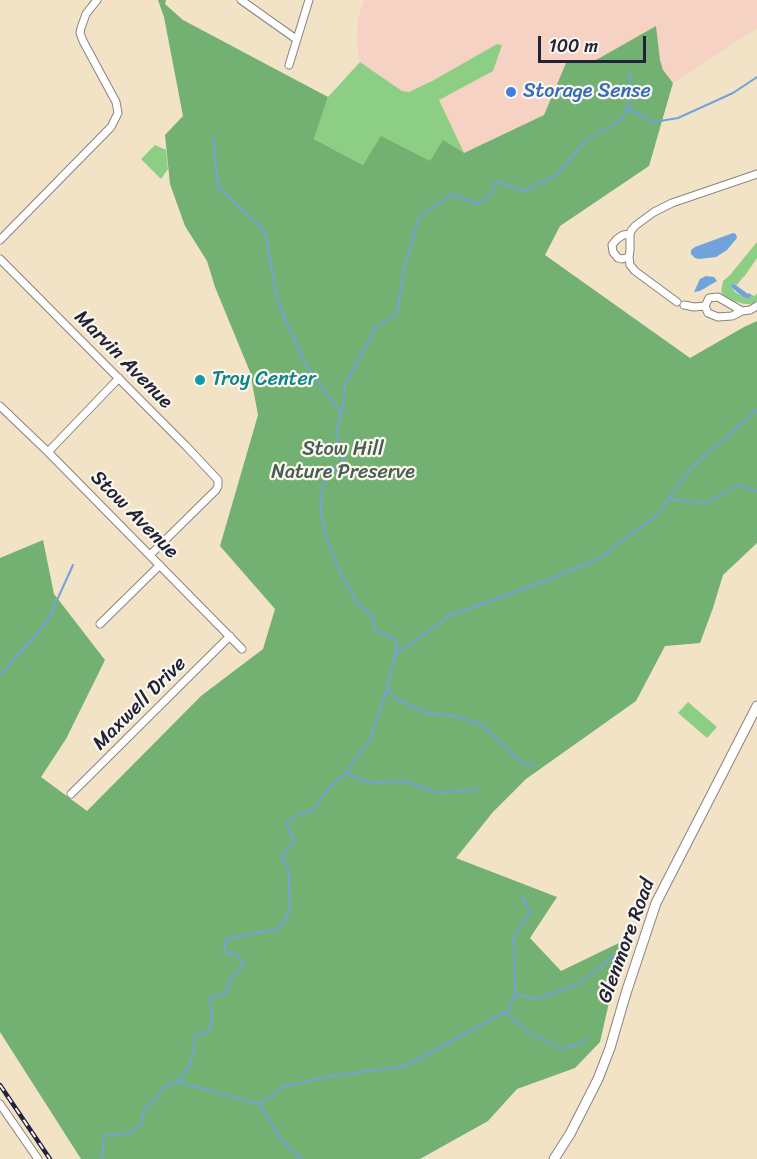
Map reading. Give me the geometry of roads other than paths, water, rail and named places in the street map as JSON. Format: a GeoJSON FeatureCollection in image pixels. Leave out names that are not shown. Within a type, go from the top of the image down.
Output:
{"type":"FeatureCollection","features":[{"type":"Feature","properties":{"kind":"street"},"geometry":{"type":"LineString","coordinates":[[0,240],[111,127],[118,113],[116,102],[80,33],[86,14],[98,0]]}},
{"type":"Feature","properties":{"kind":"street"},"geometry":{"type":"LineString","coordinates":[[241,0],[296,39]]}},
{"type":"Feature","properties":{"kind":"street"},"geometry":{"type":"LineString","coordinates":[[289,65],[309,0]]}},
{"type":"Feature","properties":{"kind":"street"},"geometry":{"type":"LineString","coordinates":[[705,306],[694,307],[680,303],[635,271],[630,265],[630,234],[635,226],[654,212],[672,203],[757,174]]}},
{"type":"Feature","properties":{"kind":"street"},"geometry":{"type":"LineString","coordinates":[[629,256],[618,258],[613,252],[612,245],[620,237],[630,234]]}},
{"type":"Feature","properties":{"kind":"street","name":"Marvin Avenue"},"geometry":{"type":"LineString","coordinates":[[0,259],[216,476],[218,480],[216,490],[150,555]]}},
{"type":"Feature","properties":{"kind":"street"},"geometry":{"type":"LineString","coordinates":[[742,311],[718,297],[709,298],[705,306],[708,314],[718,317],[732,316],[757,306]]}},
{"type":"Feature","properties":{"kind":"street"},"geometry":{"type":"LineString","coordinates":[[48,452],[119,378]]}},
{"type":"Feature","properties":{"kind":"street","name":"Stow Avenue"},"geometry":{"type":"LineString","coordinates":[[0,406],[242,648]]}},
{"type":"Feature","properties":{"kind":"street"},"geometry":{"type":"LineString","coordinates":[[100,624],[160,565]]}},
{"type":"Feature","properties":{"kind":"street","name":"Maxwell Drive"},"geometry":{"type":"LineString","coordinates":[[71,794],[230,636]]}},
{"type":"Feature","properties":{"kind":"street","name":"Glenmore Road"},"geometry":{"type":"LineString","coordinates":[[554,1159],[570,1134],[598,1079],[656,903],[757,706]]}},
{"type":"Feature","properties":{"kind":"street"},"geometry":{"type":"LineString","coordinates":[[0,1104],[38,1159]]}},
{"type":"Feature","properties":{"kind":"water"},"geometry":{"type":"Polygon","coordinates":[[[733,233],[737,238],[727,250],[716,257],[699,259],[691,254],[691,250],[695,247],[733,233]]]}},
{"type":"Feature","properties":{"kind":"water"},"geometry":{"type":"Polygon","coordinates":[[[706,276],[714,277],[717,281],[694,292],[700,279],[706,276]]]}},
{"type":"Feature","properties":{"kind":"water"},"geometry":{"type":"Polygon","coordinates":[[[733,283],[752,295],[748,299],[743,297],[731,287],[733,283]]]}},
{"type":"Feature","properties":{"kind":"waterway"},"geometry":{"type":"LineString","coordinates":[[102,1159],[104,1136],[128,1133],[140,1126],[144,1111],[164,1087],[177,1082],[190,1066],[196,1035],[209,1031],[212,1017],[210,997],[225,994],[230,980],[244,964],[237,955],[224,952],[226,939],[277,929],[287,917],[290,906],[288,867],[281,858],[294,841],[286,823],[299,814],[314,810],[327,790],[346,772],[370,740],[398,648],[396,640],[375,630],[373,616],[358,604],[340,572],[326,537],[320,506],[324,482],[344,458],[336,433],[343,406],[345,385],[376,327],[397,314],[404,268],[419,217],[452,194],[478,204],[491,195],[496,182],[525,191],[558,174],[584,142],[623,118],[629,101],[630,73]]}},
{"type":"Feature","properties":{"kind":"waterway"},"geometry":{"type":"LineString","coordinates":[[627,108],[654,122],[678,118],[733,93],[757,77]]}},
{"type":"Feature","properties":{"kind":"waterway"},"geometry":{"type":"LineString","coordinates":[[213,138],[218,187],[265,231],[278,303],[307,367],[341,413]]}},
{"type":"Feature","properties":{"kind":"waterway"},"geometry":{"type":"LineString","coordinates":[[396,654],[451,615],[551,579],[601,557],[658,514],[690,469],[757,410]]}},
{"type":"Feature","properties":{"kind":"waterway"},"geometry":{"type":"LineString","coordinates":[[670,499],[706,503],[738,485],[757,491]]}},
{"type":"Feature","properties":{"kind":"waterway"},"geometry":{"type":"LineString","coordinates":[[0,675],[47,622],[73,565]]}},
{"type":"Feature","properties":{"kind":"waterway"},"geometry":{"type":"LineString","coordinates":[[388,690],[397,700],[428,713],[455,716],[482,725],[522,763],[535,765]]}},
{"type":"Feature","properties":{"kind":"waterway"},"geometry":{"type":"LineString","coordinates":[[346,772],[361,780],[377,783],[404,781],[440,793],[478,789]]}},
{"type":"Feature","properties":{"kind":"waterway"},"geometry":{"type":"LineString","coordinates":[[178,1082],[259,1104],[283,1087],[331,1076],[405,1066],[509,1010],[515,994],[514,936],[530,912],[522,896]]}},
{"type":"Feature","properties":{"kind":"waterway"},"geometry":{"type":"LineString","coordinates":[[516,994],[536,999],[576,985],[616,953]]}},
{"type":"Feature","properties":{"kind":"waterway"},"geometry":{"type":"LineString","coordinates":[[506,1013],[526,1030],[560,1049],[577,1045],[588,1038]]}},
{"type":"Feature","properties":{"kind":"waterway"},"geometry":{"type":"LineString","coordinates":[[260,1104],[280,1138],[301,1159]]}},
{"type":"Feature","properties":{"kind":"railway"},"geometry":{"type":"LineString","coordinates":[[0,1085],[50,1159]]}},
{"type":"Feature","properties":{"kind":"place","name":"Storage Sense"},"geometry":{"type":"Point","coordinates":[511,92]}},
{"type":"Feature","properties":{"kind":"place","name":"Troy Center"},"geometry":{"type":"Point","coordinates":[200,380]}},
{"type":"Feature","properties":{"kind":"park label","name":"Stow Hill Nature Preserve"},"geometry":{"type":"Point","coordinates":[343,462]}}]}
